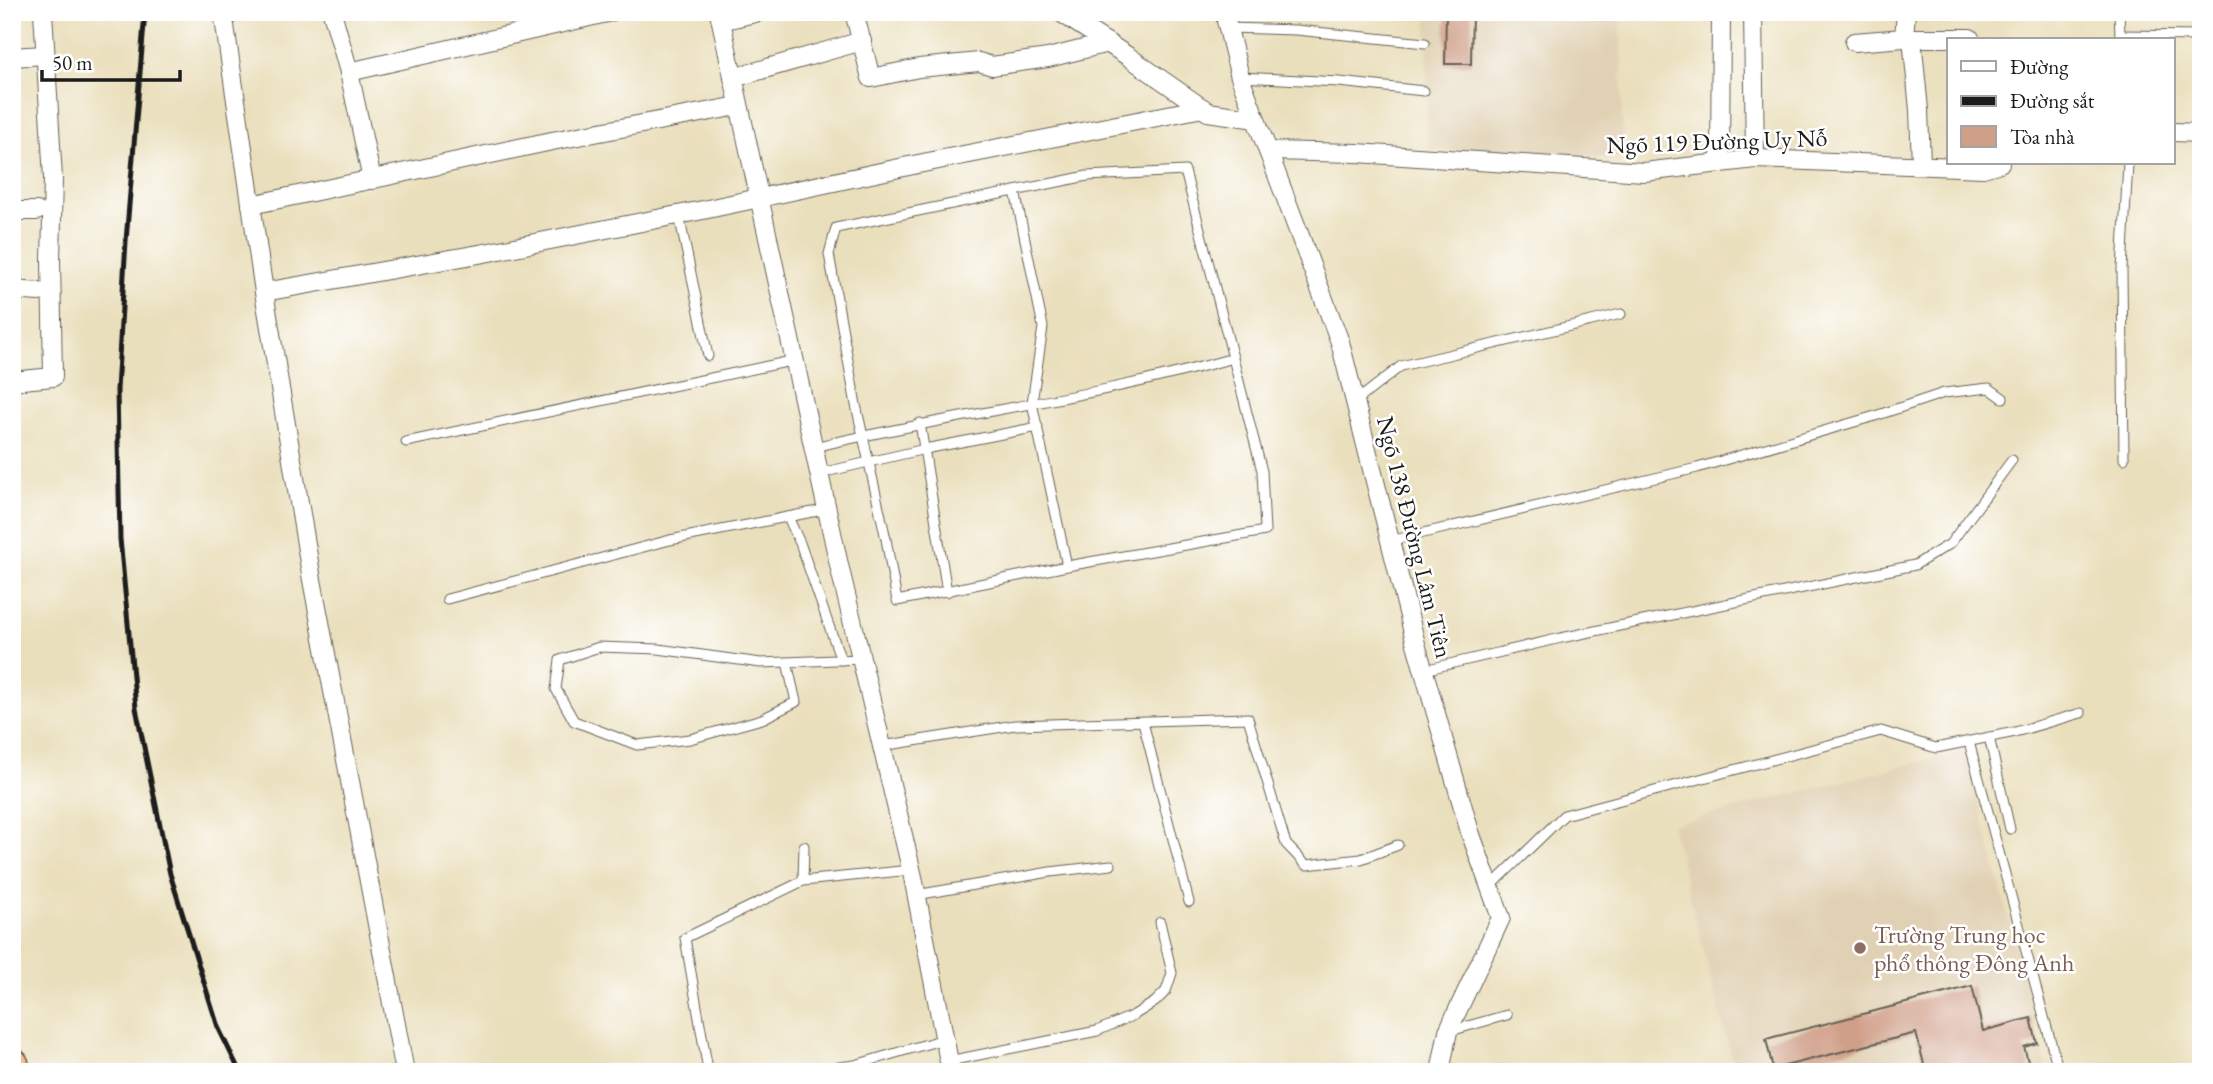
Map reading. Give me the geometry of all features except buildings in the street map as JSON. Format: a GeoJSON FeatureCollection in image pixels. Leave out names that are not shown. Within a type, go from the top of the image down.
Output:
{"type":"FeatureCollection","features":[{"type":"Feature","properties":{"kind":"highway"},"geometry":{"type":"LineString","coordinates":[[12,1065],[13,1072]]}},
{"type":"Feature","properties":{"kind":"street"},"geometry":{"type":"LineString","coordinates":[[12,381],[52,377],[53,177],[43,12]]}},
{"type":"Feature","properties":{"kind":"street"},"geometry":{"type":"LineString","coordinates":[[223,12],[264,292],[312,580],[405,1072]]}},
{"type":"Feature","properties":{"kind":"street"},"geometry":{"type":"LineString","coordinates":[[332,12],[349,72],[372,180]]}},
{"type":"Feature","properties":{"kind":"street"},"geometry":{"type":"LineString","coordinates":[[349,72],[611,12]]}},
{"type":"Feature","properties":{"kind":"street"},"geometry":{"type":"LineString","coordinates":[[759,12],[720,16],[814,447],[911,870],[950,1066]]}},
{"type":"Feature","properties":{"kind":"street"},"geometry":{"type":"LineString","coordinates":[[855,12],[872,78],[931,66],[979,62],[992,66],[1048,58],[1108,43]]}},
{"type":"Feature","properties":{"kind":"street"},"geometry":{"type":"LineString","coordinates":[[1060,12],[1208,112],[1255,119]]}},
{"type":"Feature","properties":{"kind":"street"},"geometry":{"type":"LineString","coordinates":[[1720,163],[1721,12]]}},
{"type":"Feature","properties":{"kind":"street"},"geometry":{"type":"LineString","coordinates":[[1753,12],[1755,159]]}},
{"type":"Feature","properties":{"kind":"street"},"geometry":{"type":"LineString","coordinates":[[1906,12],[1919,110],[1921,164]]}},
{"type":"Feature","properties":{"kind":"street","name":"Ngõ 138 Đường Lâm Tiên"},"geometry":{"type":"LineString","coordinates":[[1226,20],[1240,77],[1340,342],[1424,670],[1470,832],[1501,918],[1448,1031],[1440,1072]]}},
{"type":"Feature","properties":{"kind":"street"},"geometry":{"type":"LineString","coordinates":[[1854,42],[1908,38],[1970,38]]}},
{"type":"Feature","properties":{"kind":"street"},"geometry":{"type":"LineString","coordinates":[[733,78],[863,41]]}},
{"type":"Feature","properties":{"kind":"street"},"geometry":{"type":"LineString","coordinates":[[12,57],[45,55]]}},
{"type":"Feature","properties":{"kind":"street"},"geometry":{"type":"LineString","coordinates":[[251,205],[552,141],[738,106]]}},
{"type":"Feature","properties":{"kind":"street"},"geometry":{"type":"LineString","coordinates":[[264,292],[679,215],[918,163],[1203,108]]}},
{"type":"Feature","properties":{"kind":"street"},"geometry":{"type":"LineString","coordinates":[[2174,132],[2201,133]]}},
{"type":"Feature","properties":{"kind":"street","name":"Ngõ 119 Đường Uy Nỗ"},"geometry":{"type":"LineString","coordinates":[[1268,151],[1357,153],[1644,172],[1755,159],[1983,167],[1996,164]]}},
{"type":"Feature","properties":{"kind":"street"},"geometry":{"type":"LineString","coordinates":[[12,211],[37,211]]}},
{"type":"Feature","properties":{"kind":"street"},"geometry":{"type":"LineString","coordinates":[[12,290],[39,292]]}},
{"type":"Feature","properties":{"kind":"lane"},"geometry":{"type":"LineString","coordinates":[[2119,12],[2120,38],[2201,36]]}},
{"type":"Feature","properties":{"kind":"lane"},"geometry":{"type":"LineString","coordinates":[[1226,20],[1425,43]]}},
{"type":"Feature","properties":{"kind":"lane"},"geometry":{"type":"LineString","coordinates":[[1240,77],[1339,82],[1424,91]]}},
{"type":"Feature","properties":{"kind":"lane"},"geometry":{"type":"LineString","coordinates":[[2124,459],[2122,268],[2128,164]]}},
{"type":"Feature","properties":{"kind":"lane"},"geometry":{"type":"LineString","coordinates":[[1185,171],[1262,471],[1265,531],[1067,566],[897,601],[830,254],[836,228],[1015,191],[1087,176],[1185,171]]}},
{"type":"Feature","properties":{"kind":"lane"},"geometry":{"type":"LineString","coordinates":[[1015,191],[1043,327],[1032,403],[1067,566]]}},
{"type":"Feature","properties":{"kind":"lane"},"geometry":{"type":"LineString","coordinates":[[679,215],[708,356]]}},
{"type":"Feature","properties":{"kind":"lane"},"geometry":{"type":"LineString","coordinates":[[1355,402],[1401,366],[1621,314]]}},
{"type":"Feature","properties":{"kind":"lane"},"geometry":{"type":"LineString","coordinates":[[814,447],[920,423],[1165,378],[1233,358]]}},
{"type":"Feature","properties":{"kind":"lane"},"geometry":{"type":"LineString","coordinates":[[406,442],[796,360]]}},
{"type":"Feature","properties":{"kind":"lane"},"geometry":{"type":"LineString","coordinates":[[1390,541],[1697,468],[1944,393],[1989,388],[2003,398]]}},
{"type":"Feature","properties":{"kind":"lane"},"geometry":{"type":"LineString","coordinates":[[920,423],[947,592]]}},
{"type":"Feature","properties":{"kind":"lane"},"geometry":{"type":"LineString","coordinates":[[821,472],[1038,427]]}},
{"type":"Feature","properties":{"kind":"lane"},"geometry":{"type":"LineString","coordinates":[[1424,670],[1561,638],[1914,565],[1950,544],[2012,460]]}},
{"type":"Feature","properties":{"kind":"lane"},"geometry":{"type":"LineString","coordinates":[[447,599],[670,540],[828,509]]}},
{"type":"Feature","properties":{"kind":"lane"},"geometry":{"type":"LineString","coordinates":[[788,517],[800,543],[841,660]]}},
{"type":"Feature","properties":{"kind":"lane"},"geometry":{"type":"LineString","coordinates":[[787,662],[796,702],[762,719],[690,738],[637,745],[574,721],[556,689],[560,660],[600,647],[658,649],[761,663],[862,659]]}},
{"type":"Feature","properties":{"kind":"lane"},"geometry":{"type":"LineString","coordinates":[[1490,887],[1564,816],[1881,731],[1936,748],[2081,713]]}},
{"type":"Feature","properties":{"kind":"lane"},"geometry":{"type":"LineString","coordinates":[[882,746],[1015,725],[1248,718],[1286,845],[1306,865],[1361,859],[1398,845]]}},
{"type":"Feature","properties":{"kind":"lane"},"geometry":{"type":"LineString","coordinates":[[1143,722],[1189,902]]}},
{"type":"Feature","properties":{"kind":"lane"},"geometry":{"type":"LineString","coordinates":[[1989,737],[2010,829]]}},
{"type":"Feature","properties":{"kind":"lane"},"geometry":{"type":"LineString","coordinates":[[1969,742],[2059,1072]]}},
{"type":"Feature","properties":{"kind":"lane"},"geometry":{"type":"LineString","coordinates":[[803,881],[804,846]]}},
{"type":"Feature","properties":{"kind":"lane"},"geometry":{"type":"LineString","coordinates":[[916,895],[1050,872],[1111,865]]}},
{"type":"Feature","properties":{"kind":"lane"},"geometry":{"type":"LineString","coordinates":[[720,1072],[708,1070],[685,938],[803,881],[911,870]]}},
{"type":"Feature","properties":{"kind":"lane"},"geometry":{"type":"LineString","coordinates":[[950,1066],[1097,1031],[1156,1002],[1166,991],[1172,973],[1160,922]]}},
{"type":"Feature","properties":{"kind":"lane"},"geometry":{"type":"LineString","coordinates":[[1448,1031],[1507,1015]]}},
{"type":"Feature","properties":{"kind":"lane"},"geometry":{"type":"LineString","coordinates":[[801,1072],[855,1065],[944,1039]]}},
{"type":"Feature","properties":{"kind":"shaded area"},"geometry":{"type":"Polygon","coordinates":[[[1427,12],[1621,12],[1623,158],[1427,149],[1427,12]]]}},
{"type":"Feature","properties":{"kind":"shaded area","name":"Trường Trung học phổ thông Đông Anh"},"geometry":{"type":"Polygon","coordinates":[[[1965,750],[2048,1072],[1735,1072],[1671,825],[1965,750]]]}},
{"type":"Feature","properties":{"kind":"railway"},"geometry":{"type":"LineString","coordinates":[[145,12],[117,390],[120,539],[136,708],[170,874],[218,1027],[240,1072]]}},
{"type":"Feature","properties":{"kind":"place","name":"Trường Trung học phổ thông Đông Anh"},"geometry":{"type":"Point","coordinates":[1860,948]}}]}
